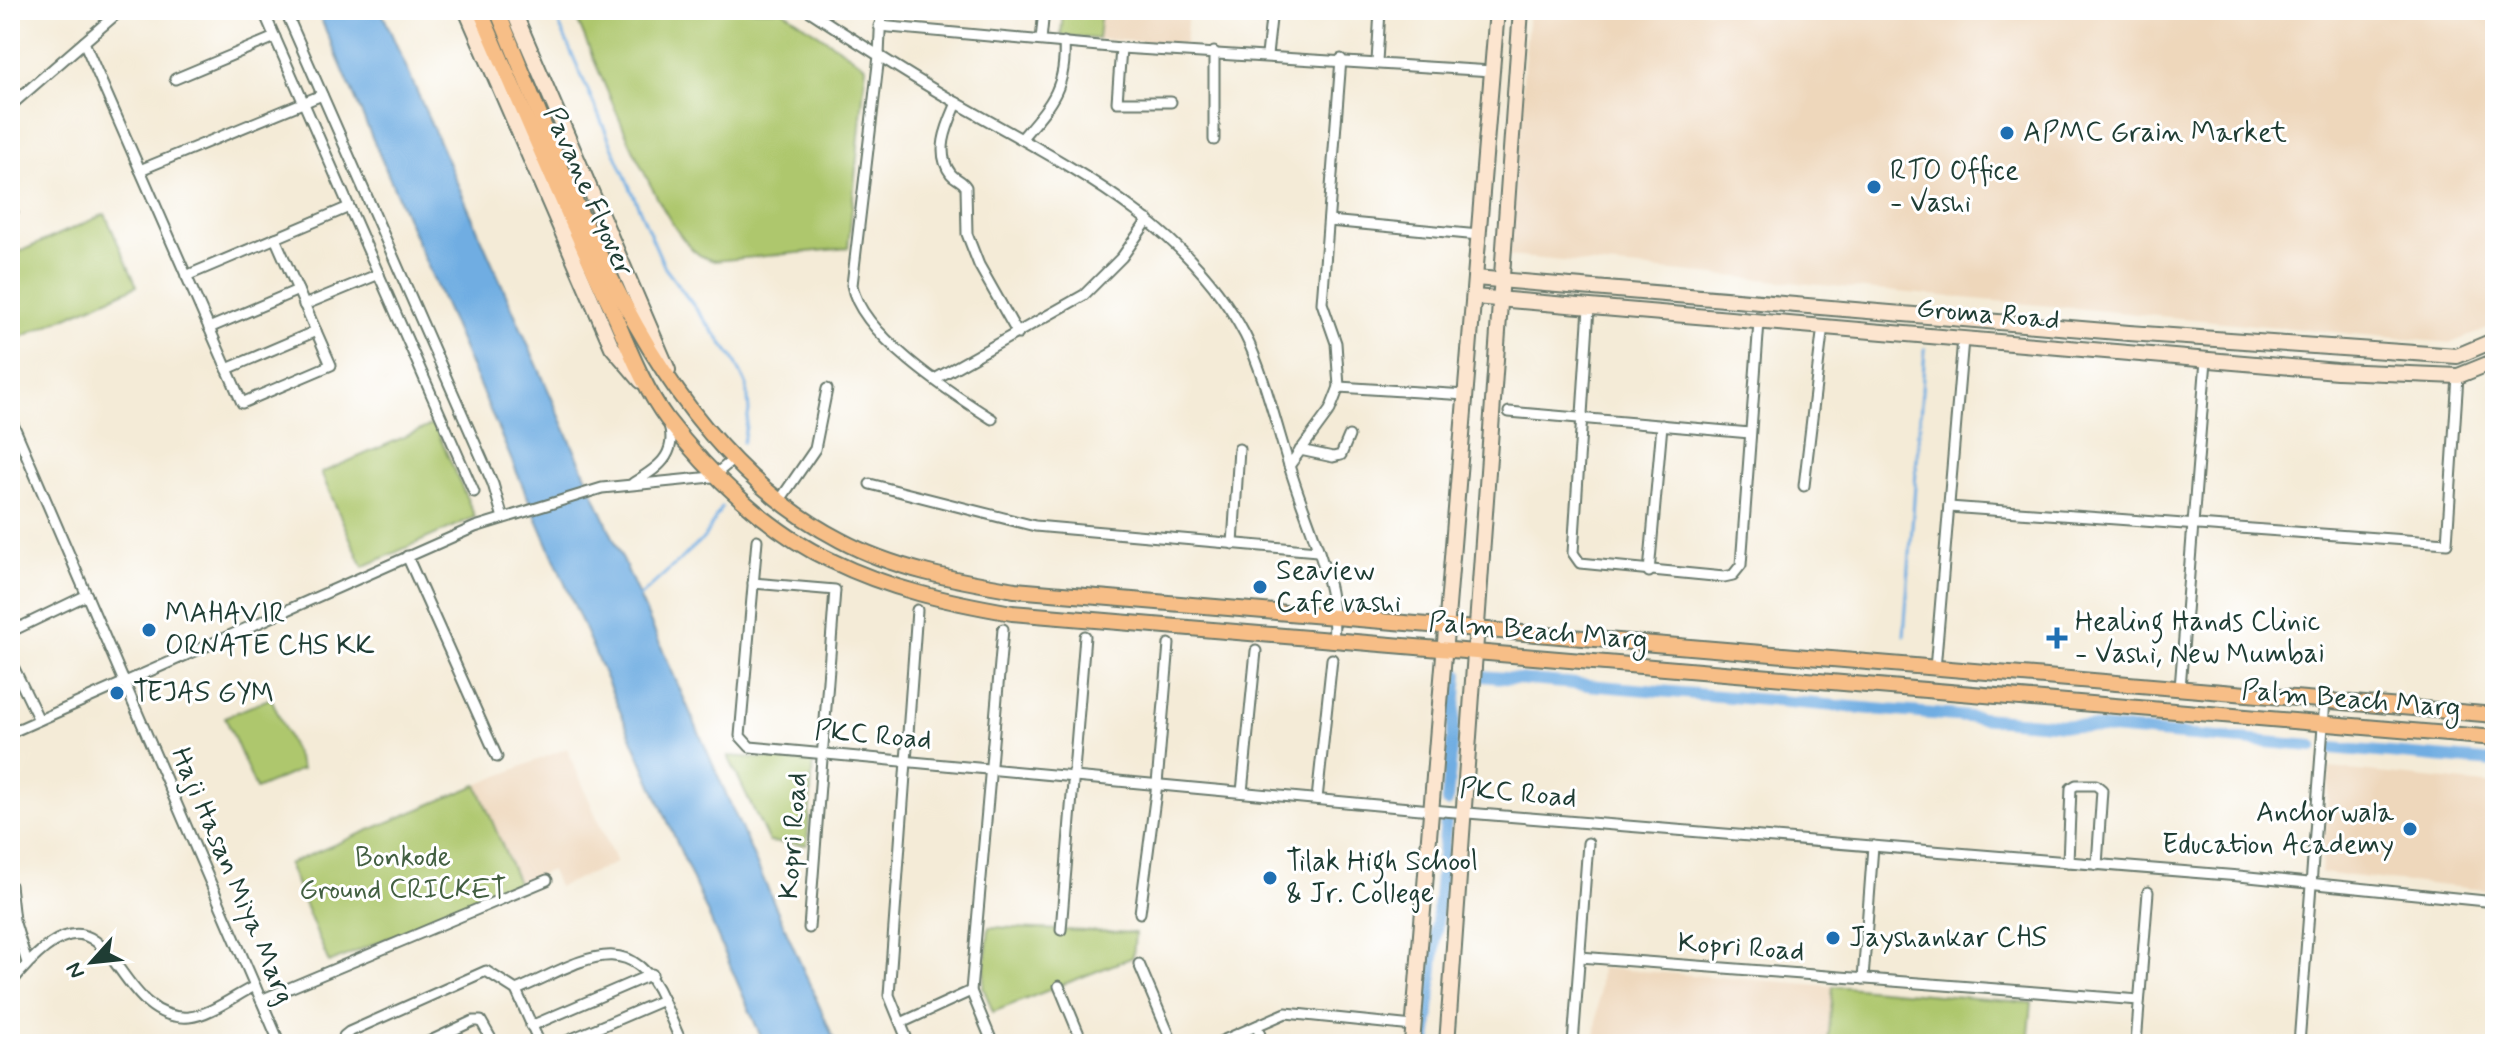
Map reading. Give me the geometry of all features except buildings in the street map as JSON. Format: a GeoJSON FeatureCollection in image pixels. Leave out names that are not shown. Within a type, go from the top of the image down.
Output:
{"type":"FeatureCollection","features":[{"type":"Feature","properties":{"kind":"main road"},"geometry":{"type":"LineString","coordinates":[[466,10],[612,347],[651,394]]}},
{"type":"Feature","properties":{"kind":"main road","name":"Pavane Flyover"},"geometry":{"type":"LineString","coordinates":[[480,10],[634,339],[673,383]]}},
{"type":"Feature","properties":{"kind":"main road","name":"Pavane Flyover"},"geometry":{"type":"LineString","coordinates":[[497,10],[634,339],[651,394]]}},
{"type":"Feature","properties":{"kind":"main road"},"geometry":{"type":"LineString","coordinates":[[513,10],[673,383]]}},
{"type":"Feature","properties":{"kind":"main road"},"geometry":{"type":"LineString","coordinates":[[1412,1044],[1497,10]]}},
{"type":"Feature","properties":{"kind":"main road"},"geometry":{"type":"LineString","coordinates":[[1447,1044],[1521,10]]}},
{"type":"Feature","properties":{"kind":"main road","name":"Groma Road"},"geometry":{"type":"LineString","coordinates":[[1475,278],[2340,349],[2457,356],[2495,340]]}},
{"type":"Feature","properties":{"kind":"main road","name":"Groma Road"},"geometry":{"type":"LineString","coordinates":[[1474,297],[2337,371],[2458,376],[2495,361]]}},
{"type":"Feature","properties":{"kind":"main road"},"geometry":{"type":"LineString","coordinates":[[2337,371],[2340,349]]}},
{"type":"Feature","properties":{"kind":"main road","name":"Palm Beach Marg"},"geometry":{"type":"LineString","coordinates":[[673,383],[734,459],[780,500],[839,540],[889,561],[949,579],[1015,590],[1336,619],[2495,715]]}},
{"type":"Feature","properties":{"kind":"main road","name":"Palm Beach Marg"},"geometry":{"type":"LineString","coordinates":[[651,394],[668,420],[759,514],[828,560],[881,583],[944,602],[1012,613],[1445,651],[2495,738]]}},
{"type":"Feature","properties":{"kind":"street"},"geometry":{"type":"LineString","coordinates":[[10,106],[121,10]]}},
{"type":"Feature","properties":{"kind":"street"},"geometry":{"type":"LineString","coordinates":[[263,10],[474,492]]}},
{"type":"Feature","properties":{"kind":"street"},"geometry":{"type":"LineString","coordinates":[[285,10],[507,517]]}},
{"type":"Feature","properties":{"kind":"street"},"geometry":{"type":"LineString","coordinates":[[808,10],[957,103],[1068,162],[1148,220],[1211,282],[1245,336],[1317,551],[1336,619],[1333,641]]}},
{"type":"Feature","properties":{"kind":"street"},"geometry":{"type":"LineString","coordinates":[[881,10],[879,56],[852,285],[854,302],[895,347],[992,419]]}},
{"type":"Feature","properties":{"kind":"street"},"geometry":{"type":"LineString","coordinates":[[1041,40],[1044,10]]}},
{"type":"Feature","properties":{"kind":"street"},"geometry":{"type":"LineString","coordinates":[[1267,55],[1272,10]]}},
{"type":"Feature","properties":{"kind":"street"},"geometry":{"type":"LineString","coordinates":[[1377,62],[1380,10]]}},
{"type":"Feature","properties":{"kind":"street"},"geometry":{"type":"LineString","coordinates":[[879,26],[1121,48],[1341,59],[1492,71]]}},
{"type":"Feature","properties":{"kind":"street"},"geometry":{"type":"LineString","coordinates":[[175,79],[275,37]]}},
{"type":"Feature","properties":{"kind":"street"},"geometry":{"type":"LineString","coordinates":[[84,42],[242,403],[331,365],[275,238]]}},
{"type":"Feature","properties":{"kind":"street"},"geometry":{"type":"LineString","coordinates":[[1022,138],[1061,84],[1066,67],[1064,42]]}},
{"type":"Feature","properties":{"kind":"street"},"geometry":{"type":"LineString","coordinates":[[1121,48],[1117,102],[1171,102]]}},
{"type":"Feature","properties":{"kind":"street"},"geometry":{"type":"LineString","coordinates":[[1214,52],[1214,140]]}},
{"type":"Feature","properties":{"kind":"street"},"geometry":{"type":"LineString","coordinates":[[1289,466],[1330,410],[1339,387],[1336,343],[1322,303],[1341,59]]}},
{"type":"Feature","properties":{"kind":"street"},"geometry":{"type":"LineString","coordinates":[[140,170],[322,95]]}},
{"type":"Feature","properties":{"kind":"street"},"geometry":{"type":"LineString","coordinates":[[957,103],[943,135],[948,165],[951,175],[966,187],[967,234],[979,265],[1018,334]]}},
{"type":"Feature","properties":{"kind":"street"},"geometry":{"type":"LineString","coordinates":[[186,276],[349,207]]}},
{"type":"Feature","properties":{"kind":"street"},"geometry":{"type":"LineString","coordinates":[[935,379],[1084,295],[1122,257],[1148,220]]}},
{"type":"Feature","properties":{"kind":"street"},"geometry":{"type":"LineString","coordinates":[[1329,221],[1479,235]]}},
{"type":"Feature","properties":{"kind":"street"},"geometry":{"type":"LineString","coordinates":[[304,305],[379,274]]}},
{"type":"Feature","properties":{"kind":"street"},"geometry":{"type":"LineString","coordinates":[[209,328],[298,290]]}},
{"type":"Feature","properties":{"kind":"street"},"geometry":{"type":"LineString","coordinates":[[1589,307],[1574,557],[1580,563],[1649,572],[1724,577],[1739,571],[1759,322]]}},
{"type":"Feature","properties":{"kind":"street"},"geometry":{"type":"LineString","coordinates":[[1804,486],[1823,325]]}},
{"type":"Feature","properties":{"kind":"street"},"geometry":{"type":"LineString","coordinates":[[227,369],[316,331]]}},
{"type":"Feature","properties":{"kind":"street"},"geometry":{"type":"LineString","coordinates":[[1935,669],[1963,339]]}},
{"type":"Feature","properties":{"kind":"street"},"geometry":{"type":"LineString","coordinates":[[2180,688],[2206,360]]}},
{"type":"Feature","properties":{"kind":"street"},"geometry":{"type":"LineString","coordinates":[[1949,507],[2447,543],[2458,376]]}},
{"type":"Feature","properties":{"kind":"street"},"geometry":{"type":"LineString","coordinates":[[1339,387],[1466,395]]}},
{"type":"Feature","properties":{"kind":"street"},"geometry":{"type":"LineString","coordinates":[[780,500],[815,449],[827,389]]}},
{"type":"Feature","properties":{"kind":"street"},"geometry":{"type":"LineString","coordinates":[[1509,412],[1750,433]]}},
{"type":"Feature","properties":{"kind":"street","name":"Haji Hasan Miya Marg"},"geometry":{"type":"LineString","coordinates":[[10,417],[280,1044]]}},
{"type":"Feature","properties":{"kind":"street"},"geometry":{"type":"LineString","coordinates":[[630,485],[656,469],[667,456],[672,439],[668,420]]}},
{"type":"Feature","properties":{"kind":"street"},"geometry":{"type":"LineString","coordinates":[[1649,572],[1662,425]]}},
{"type":"Feature","properties":{"kind":"street"},"geometry":{"type":"LineString","coordinates":[[1300,450],[1333,457],[1347,447],[1349,436]]}},
{"type":"Feature","properties":{"kind":"street"},"geometry":{"type":"LineString","coordinates":[[1233,544],[1239,449]]}},
{"type":"Feature","properties":{"kind":"street"},"geometry":{"type":"LineString","coordinates":[[10,733],[407,556],[507,517],[602,488],[691,481],[718,475],[734,459]]}},
{"type":"Feature","properties":{"kind":"street"},"geometry":{"type":"LineString","coordinates":[[870,484],[1035,526],[1317,551]]}},
{"type":"Feature","properties":{"kind":"street","name":"PKC Road"},"geometry":{"type":"LineString","coordinates":[[757,540],[741,741],[750,747],[1431,810],[2311,883],[2495,902]]}},
{"type":"Feature","properties":{"kind":"street"},"geometry":{"type":"LineString","coordinates":[[407,556],[497,757]]}},
{"type":"Feature","properties":{"kind":"street","name":"Kopri Road"},"geometry":{"type":"LineString","coordinates":[[753,583],[835,590],[809,928]]}},
{"type":"Feature","properties":{"kind":"street"},"geometry":{"type":"LineString","coordinates":[[10,632],[87,595]]}},
{"type":"Feature","properties":{"kind":"street"},"geometry":{"type":"LineString","coordinates":[[909,1044],[889,995],[917,610]]}},
{"type":"Feature","properties":{"kind":"street"},"geometry":{"type":"LineString","coordinates":[[993,1044],[971,991],[1003,629]]}},
{"type":"Feature","properties":{"kind":"street"},"geometry":{"type":"LineString","coordinates":[[1061,930],[1085,636]]}},
{"type":"Feature","properties":{"kind":"street"},"geometry":{"type":"LineString","coordinates":[[1140,913],[1157,784],[1169,644]]}},
{"type":"Feature","properties":{"kind":"street"},"geometry":{"type":"LineString","coordinates":[[1242,792],[1256,651]]}},
{"type":"Feature","properties":{"kind":"street"},"geometry":{"type":"LineString","coordinates":[[1317,799],[1332,659]]}},
{"type":"Feature","properties":{"kind":"street"},"geometry":{"type":"LineString","coordinates":[[10,660],[39,720]]}},
{"type":"Feature","properties":{"kind":"street"},"geometry":{"type":"LineString","coordinates":[[2299,1044],[2325,700]]}},
{"type":"Feature","properties":{"kind":"street"},"geometry":{"type":"LineString","coordinates":[[2068,862],[2071,788],[2096,785],[2102,790],[2097,865]]}},
{"type":"Feature","properties":{"kind":"street"},"geometry":{"type":"LineString","coordinates":[[1573,1044],[1588,843]]}},
{"type":"Feature","properties":{"kind":"street"},"geometry":{"type":"LineString","coordinates":[[1863,979],[1873,846]]}},
{"type":"Feature","properties":{"kind":"street"},"geometry":{"type":"LineString","coordinates":[[261,1000],[547,880]]}},
{"type":"Feature","properties":{"kind":"street"},"geometry":{"type":"LineString","coordinates":[[10,885],[14,920],[27,963]]}},
{"type":"Feature","properties":{"kind":"street"},"geometry":{"type":"LineString","coordinates":[[2136,1044],[2148,892]]}},
{"type":"Feature","properties":{"kind":"street"},"geometry":{"type":"LineString","coordinates":[[10,984],[27,963],[59,939],[83,935],[109,953],[149,1007],[168,1015],[191,1017],[255,986]]}},
{"type":"Feature","properties":{"kind":"street"},"geometry":{"type":"LineString","coordinates":[[516,990],[604,955],[627,956],[652,974],[682,1044]]}},
{"type":"Feature","properties":{"kind":"street","name":"Kopri Road"},"geometry":{"type":"LineString","coordinates":[[1580,957],[2139,1000]]}},
{"type":"Feature","properties":{"kind":"street"},"geometry":{"type":"LineString","coordinates":[[1139,964],[1173,1044]]}},
{"type":"Feature","properties":{"kind":"street"},"geometry":{"type":"LineString","coordinates":[[344,1044],[344,1036],[349,1032],[486,971],[516,990],[540,1044]]}},
{"type":"Feature","properties":{"kind":"street"},"geometry":{"type":"LineString","coordinates":[[531,1026],[652,974]]}},
{"type":"Feature","properties":{"kind":"street"},"geometry":{"type":"LineString","coordinates":[[1059,986],[1083,1044]]}},
{"type":"Feature","properties":{"kind":"street"},"geometry":{"type":"LineString","coordinates":[[901,1023],[971,991]]}},
{"type":"Feature","properties":{"kind":"street"},"geometry":{"type":"LineString","coordinates":[[560,1044],[663,1000]]}},
{"type":"Feature","properties":{"kind":"street"},"geometry":{"type":"LineString","coordinates":[[1215,1044],[1286,1013],[1413,1026]]}},
{"type":"Feature","properties":{"kind":"street"},"geometry":{"type":"LineString","coordinates":[[424,1044],[473,1021],[481,1021],[494,1044]]}},
{"type":"Feature","properties":{"kind":"street"},"geometry":{"type":"LineString","coordinates":[[1257,1026],[1263,1044]]}},
{"type":"Feature","properties":{"kind":"shaded area"},"geometry":{"type":"Polygon","coordinates":[[[1101,10],[1188,10],[1185,44],[1098,39],[1101,10]]]}},
{"type":"Feature","properties":{"kind":"shaded area","name":"APMC Grain Market"},"geometry":{"type":"Polygon","coordinates":[[[1529,10],[2495,10],[2495,326],[2451,343],[1508,256],[1529,10]]]}},
{"type":"Feature","properties":{"kind":"shaded area"},"geometry":{"type":"Polygon","coordinates":[[[567,748],[616,863],[558,887],[551,870],[518,883],[477,785],[567,748]]]}},
{"type":"Feature","properties":{"kind":"shaded area","name":"Anchorwala Education Academy"},"geometry":{"type":"Polygon","coordinates":[[[2330,768],[2495,785],[2495,891],[2321,873],[2330,768]]]}},
{"type":"Feature","properties":{"kind":"shaded area"},"geometry":{"type":"Polygon","coordinates":[[[1601,968],[1833,986],[1828,1044],[1595,1044],[1601,968]]]}},
{"type":"Feature","properties":{"kind":"green space"},"geometry":{"type":"Polygon","coordinates":[[[573,10],[782,10],[866,66],[848,248],[714,261],[697,253],[682,237],[647,178],[573,10]]]}},
{"type":"Feature","properties":{"kind":"green space"},"geometry":{"type":"Polygon","coordinates":[[[1063,10],[1101,10],[1098,39],[1061,36],[1063,10]]]}},
{"type":"Feature","properties":{"kind":"green space"},"geometry":{"type":"Polygon","coordinates":[[[105,214],[137,286],[10,342],[10,256],[105,214]]]}},
{"type":"Feature","properties":{"kind":"green space"},"geometry":{"type":"Polygon","coordinates":[[[434,424],[475,517],[363,567],[321,473],[434,424]]]}},
{"type":"Feature","properties":{"kind":"green space"},"geometry":{"type":"Polygon","coordinates":[[[271,698],[302,769],[256,789],[225,717],[271,698]]]}},
{"type":"Feature","properties":{"kind":"green space"},"geometry":{"type":"Polygon","coordinates":[[[728,756],[813,762],[807,845],[769,842],[728,756]]]}},
{"type":"Feature","properties":{"kind":"green space","name":"Bonkode Ground CRICKET"},"geometry":{"type":"Polygon","coordinates":[[[477,785],[518,883],[329,963],[288,864],[477,785]]]}},
{"type":"Feature","properties":{"kind":"green space"},"geometry":{"type":"Polygon","coordinates":[[[989,927],[1135,933],[1133,957],[993,1012],[983,987],[989,927]]]}},
{"type":"Feature","properties":{"kind":"green space"},"geometry":{"type":"Polygon","coordinates":[[[1833,986],[2032,1003],[2028,1044],[1828,1044],[1833,986]]]}},
{"type":"Feature","properties":{"kind":"water"},"geometry":{"type":"Polygon","coordinates":[[[317,10],[381,10],[836,1044],[764,1044],[317,10]]]}},
{"type":"Feature","properties":{"kind":"waterway"},"geometry":{"type":"LineString","coordinates":[[553,10],[665,268],[734,359],[747,386],[749,411],[743,442]]}},
{"type":"Feature","properties":{"kind":"waterway"},"geometry":{"type":"LineString","coordinates":[[1904,636],[1925,349]]}},
{"type":"Feature","properties":{"kind":"waterway"},"geometry":{"type":"LineString","coordinates":[[636,600],[704,538],[722,507]]}},
{"type":"Feature","properties":{"kind":"waterway"},"geometry":{"type":"LineString","coordinates":[[1447,802],[1458,674]]}},
{"type":"Feature","properties":{"kind":"waterway"},"geometry":{"type":"LineString","coordinates":[[1481,676],[2313,746]]}},
{"type":"Feature","properties":{"kind":"waterway"},"geometry":{"type":"LineString","coordinates":[[2331,748],[2495,762]]}},
{"type":"Feature","properties":{"kind":"waterway"},"geometry":{"type":"LineString","coordinates":[[1426,1044],[1446,820]]}},
{"type":"Feature","properties":{"kind":"place","name":"APMC Grain Market"},"geometry":{"type":"Point","coordinates":[2007,133]}},
{"type":"Feature","properties":{"kind":"place","name":"RTO Office - Vashi"},"geometry":{"type":"Point","coordinates":[1874,187]}},
{"type":"Feature","properties":{"kind":"place","name":"Seaview Cafe vashi"},"geometry":{"type":"Point","coordinates":[1260,587]}},
{"type":"Feature","properties":{"kind":"place","name":"MAHAVIR ORNATE CHS KK"},"geometry":{"type":"Point","coordinates":[149,630]}},
{"type":"Feature","properties":{"kind":"place","name":"Healing Hands Clinic - Vashi, New Mumbai"},"geometry":{"type":"Point","coordinates":[2057,638]}},
{"type":"Feature","properties":{"kind":"place","name":"TEJAS GYM"},"geometry":{"type":"Point","coordinates":[117,693]}},
{"type":"Feature","properties":{"kind":"place","name":"Anchorwala Education Academy"},"geometry":{"type":"Point","coordinates":[2410,829]}},
{"type":"Feature","properties":{"kind":"place","name":"Tilak High School & Jr. College"},"geometry":{"type":"Point","coordinates":[1270,878]}},
{"type":"Feature","properties":{"kind":"place","name":"Jayshankar CHS"},"geometry":{"type":"Point","coordinates":[1833,938]}}]}
